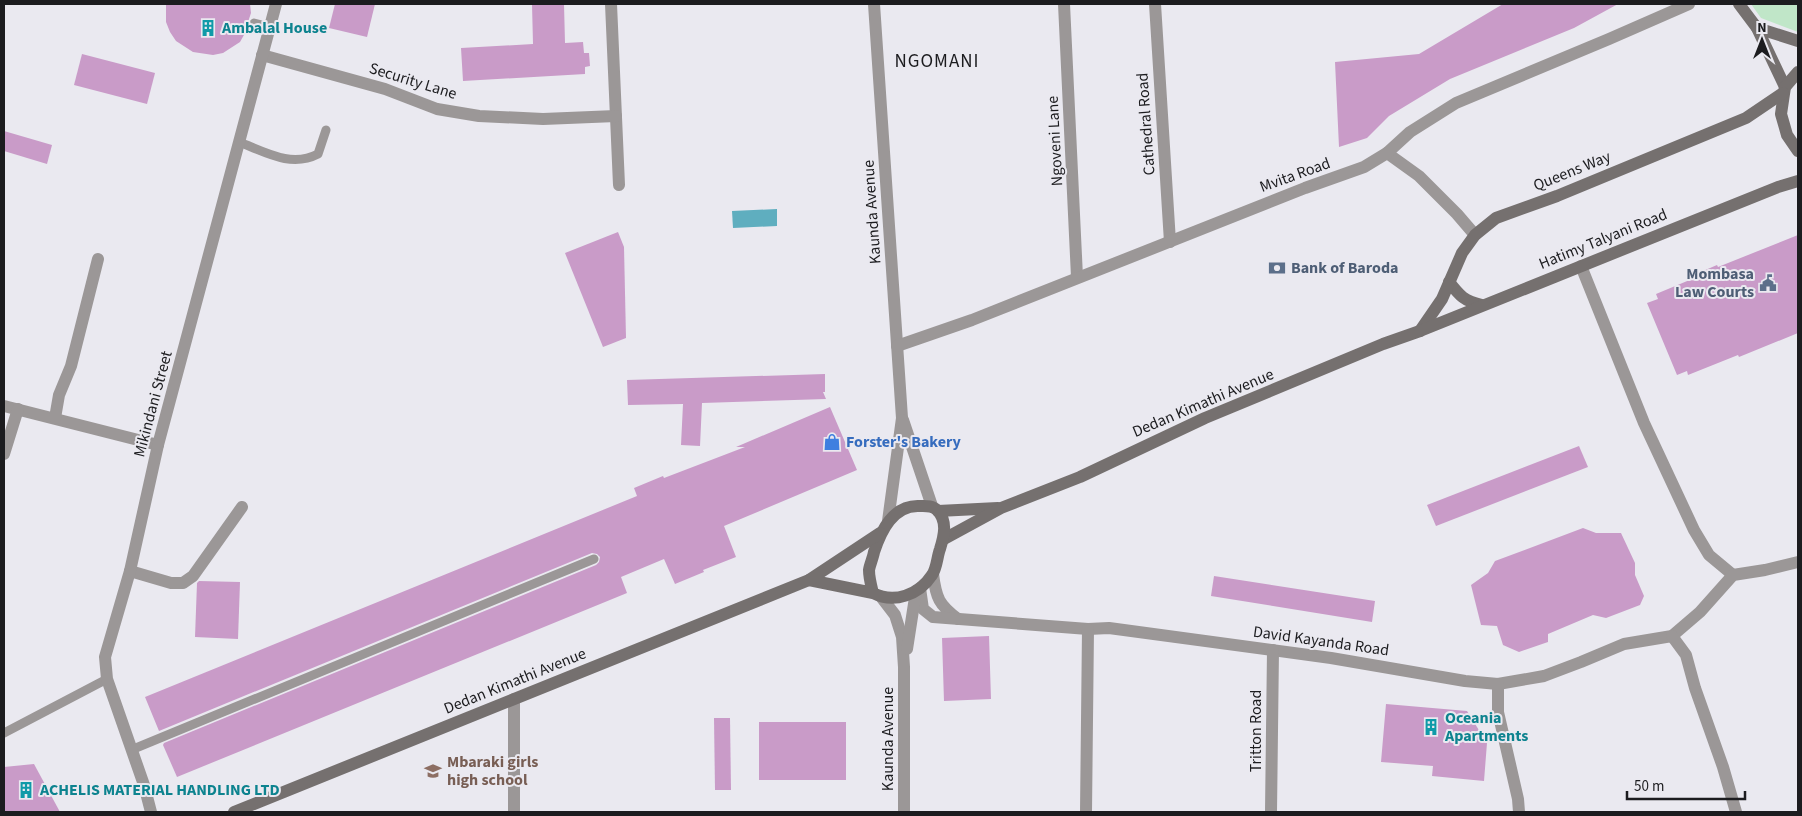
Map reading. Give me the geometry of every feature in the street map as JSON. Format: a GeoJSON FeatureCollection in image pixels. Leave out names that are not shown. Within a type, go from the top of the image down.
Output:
{"type":"FeatureCollection","features":[{"type":"Feature","properties":{"kind":"street","name":"Mikindani Street"},"geometry":{"type":"LineString","coordinates":[[151,812],[144,785],[107,679],[105,657],[130,571],[158,445],[276,4]]}},
{"type":"Feature","properties":{"kind":"street"},"geometry":{"type":"LineString","coordinates":[[612,4],[620,185]]}},
{"type":"Feature","properties":{"kind":"street","name":"Kaunda Avenue"},"geometry":{"type":"LineString","coordinates":[[874,4],[902,418]]}},
{"type":"Feature","properties":{"kind":"street","name":"Ngoveni Lane"},"geometry":{"type":"LineString","coordinates":[[1064,4],[1077,277]]}},
{"type":"Feature","properties":{"kind":"street","name":"Cathedral Road"},"geometry":{"type":"LineString","coordinates":[[1155,4],[1170,242]]}},
{"type":"Feature","properties":{"kind":"street","name":"Mvita Road"},"geometry":{"type":"LineString","coordinates":[[897,346],[972,320],[1305,188],[1364,167],[1387,153],[1410,132],[1456,103],[1689,4]]}},
{"type":"Feature","properties":{"kind":"street"},"geometry":{"type":"LineString","coordinates":[[1739,4],[1757,28],[1784,90],[1781,114],[1786,135],[1798,151]]}},
{"type":"Feature","properties":{"kind":"street"},"geometry":{"type":"LineString","coordinates":[[1757,28],[1798,41]]}},
{"type":"Feature","properties":{"kind":"street","name":"Security Lane"},"geometry":{"type":"LineString","coordinates":[[262,55],[385,89],[437,109],[479,116],[543,119],[616,116]]}},
{"type":"Feature","properties":{"kind":"street","name":"Queens Way"},"geometry":{"type":"LineString","coordinates":[[1420,331],[1442,299],[1462,253],[1474,235],[1496,218],[1557,196],[1746,118],[1784,90],[1798,72]]}},
{"type":"Feature","properties":{"kind":"street"},"geometry":{"type":"LineString","coordinates":[[1387,153],[1419,176],[1457,214],[1474,235]]}},
{"type":"Feature","properties":{"kind":"street","name":"Hatimy Talyani Road"},"geometry":{"type":"LineString","coordinates":[[1420,331],[1778,187],[1798,181]]}},
{"type":"Feature","properties":{"kind":"street"},"geometry":{"type":"LineString","coordinates":[[55,418],[59,395],[71,366],[98,259]]}},
{"type":"Feature","properties":{"kind":"street"},"geometry":{"type":"LineString","coordinates":[[1581,266],[1644,423],[1694,530],[1709,555],[1734,575]]}},
{"type":"Feature","properties":{"kind":"street"},"geometry":{"type":"LineString","coordinates":[[1449,282],[1458,294],[1468,302],[1482,305]]}},
{"type":"Feature","properties":{"kind":"street","name":"Dedan Kimathi Avenue"},"geometry":{"type":"LineString","coordinates":[[944,539],[1001,508],[1080,477],[1206,418],[1383,344],[1420,331]]}},
{"type":"Feature","properties":{"kind":"street"},"geometry":{"type":"LineString","coordinates":[[4,406],[158,445]]}},
{"type":"Feature","properties":{"kind":"street"},"geometry":{"type":"LineString","coordinates":[[4,454],[18,409]]}},
{"type":"Feature","properties":{"kind":"street"},"geometry":{"type":"LineString","coordinates":[[809,580],[898,598],[918,589],[933,574],[944,539],[944,523],[935,509],[902,418]]}},
{"type":"Feature","properties":{"kind":"street"},"geometry":{"type":"LineString","coordinates":[[888,521],[902,418]]}},
{"type":"Feature","properties":{"kind":"street"},"geometry":{"type":"LineString","coordinates":[[904,667],[902,637],[895,615],[878,595],[870,581],[869,568],[880,533],[888,521],[900,512],[914,506],[935,509]]}},
{"type":"Feature","properties":{"kind":"street"},"geometry":{"type":"LineString","coordinates":[[130,571],[171,583],[183,583],[193,576],[242,508]]}},
{"type":"Feature","properties":{"kind":"street","name":"Dedan Kimathi Avenue"},"geometry":{"type":"LineString","coordinates":[[935,509],[1001,508]]}},
{"type":"Feature","properties":{"kind":"street","name":"Dedan Kimathi Avenue"},"geometry":{"type":"LineString","coordinates":[[234,812],[809,580],[880,533]]}},
{"type":"Feature","properties":{"kind":"street"},"geometry":{"type":"LineString","coordinates":[[1736,812],[1686,655],[1672,636],[1700,612],[1734,575],[1798,562]]}},
{"type":"Feature","properties":{"kind":"street"},"geometry":{"type":"LineString","coordinates":[[933,574],[940,602],[945,609],[958,619]]}},
{"type":"Feature","properties":{"kind":"street"},"geometry":{"type":"LineString","coordinates":[[904,667],[918,589]]}},
{"type":"Feature","properties":{"kind":"street","name":"David Kayanda Road"},"geometry":{"type":"LineString","coordinates":[[918,589],[924,612],[933,616],[1088,629],[1109,628],[1331,658],[1465,681],[1498,684],[1544,676],[1624,644],[1672,636]]}},
{"type":"Feature","properties":{"kind":"street"},"geometry":{"type":"LineString","coordinates":[[1086,812],[1088,629]]}},
{"type":"Feature","properties":{"kind":"street","name":"Tritton Road"},"geometry":{"type":"LineString","coordinates":[[1271,812],[1273,650]]}},
{"type":"Feature","properties":{"kind":"street","name":"Kaunda Avenue"},"geometry":{"type":"LineString","coordinates":[[904,667],[904,812]]}},
{"type":"Feature","properties":{"kind":"street"},"geometry":{"type":"LineString","coordinates":[[1498,684],[1498,712],[1516,789],[1519,812]]}},
{"type":"Feature","properties":{"kind":"street"},"geometry":{"type":"LineString","coordinates":[[514,699],[514,812]]}},
{"type":"Feature","properties":{"kind":"lane"},"geometry":{"type":"LineString","coordinates":[[254,23],[270,27]]}},
{"type":"Feature","properties":{"kind":"lane"},"geometry":{"type":"LineString","coordinates":[[239,142],[282,158],[302,160],[318,154],[326,130]]}},
{"type":"Feature","properties":{"kind":"lane"},"geometry":{"type":"LineString","coordinates":[[131,750],[594,559]]}},
{"type":"Feature","properties":{"kind":"lane"},"geometry":{"type":"LineString","coordinates":[[4,733],[107,679]]}},
{"type":"Feature","properties":{"kind":"green space"},"geometry":{"type":"Polygon","coordinates":[[[1751,4],[1798,4],[1798,32],[1761,18],[1751,4]]]}},
{"type":"Feature","properties":{"kind":"water"},"geometry":{"type":"Polygon","coordinates":[[[777,209],[777,226],[733,228],[732,211],[777,209]]]}},
{"type":"Feature","properties":{"kind":"building","name":"Ambalal House"},"geometry":{"type":"Polygon","coordinates":[[[166,4],[250,4],[249,26],[240,42],[223,53],[213,55],[193,52],[176,41],[170,32],[166,22],[166,4]]]}},
{"type":"Feature","properties":{"kind":"building"},"geometry":{"type":"Polygon","coordinates":[[[335,4],[375,4],[367,37],[329,28],[335,4]]]}},
{"type":"Feature","properties":{"kind":"building"},"geometry":{"type":"Polygon","coordinates":[[[532,4],[564,4],[565,43],[583,42],[584,53],[589,53],[590,66],[585,67],[585,74],[463,81],[461,48],[533,44],[532,4]]]}},
{"type":"Feature","properties":{"kind":"building"},"geometry":{"type":"Polygon","coordinates":[[[1503,4],[1618,4],[1574,28],[1450,79],[1389,116],[1367,138],[1339,147],[1335,62],[1419,54],[1503,4]]]}},
{"type":"Feature","properties":{"kind":"building"},"geometry":{"type":"Polygon","coordinates":[[[82,54],[155,73],[147,104],[74,85],[82,54]]]}},
{"type":"Feature","properties":{"kind":"building"},"geometry":{"type":"Polygon","coordinates":[[[4,131],[52,145],[47,164],[4,151],[4,131]]]}},
{"type":"Feature","properties":{"kind":"building"},"geometry":{"type":"Polygon","coordinates":[[[618,232],[624,247],[626,338],[603,347],[565,253],[618,232]]]}},
{"type":"Feature","properties":{"kind":"building"},"geometry":{"type":"Polygon","coordinates":[[[1798,235],[1798,333],[1688,375],[1687,371],[1677,375],[1647,303],[1658,299],[1656,294],[1704,274],[1703,271],[1717,265],[1718,267],[1798,235]]]}},
{"type":"Feature","properties":{"kind":"building"},"geometry":{"type":"Polygon","coordinates":[[[825,374],[825,392],[823,392],[826,399],[702,403],[700,446],[681,445],[683,404],[628,405],[627,380],[825,374]]]}},
{"type":"Feature","properties":{"kind":"building"},"geometry":{"type":"Polygon","coordinates":[[[830,407],[857,470],[724,526],[736,557],[675,584],[664,559],[621,577],[627,593],[177,777],[163,745],[164,743],[596,565],[600,557],[592,553],[159,731],[145,697],[637,496],[634,488],[745,447],[736,447],[830,407]]]}},
{"type":"Feature","properties":{"kind":"building"},"geometry":{"type":"Polygon","coordinates":[[[1579,446],[1588,467],[1436,526],[1427,505],[1579,446]]]}},
{"type":"Feature","properties":{"kind":"building"},"geometry":{"type":"Polygon","coordinates":[[[1583,528],[1596,533],[1621,533],[1635,563],[1635,575],[1644,596],[1640,605],[1606,618],[1593,615],[1548,634],[1548,642],[1519,652],[1503,645],[1497,626],[1481,625],[1471,585],[1488,573],[1495,561],[1583,528]]]}},
{"type":"Feature","properties":{"kind":"building"},"geometry":{"type":"Polygon","coordinates":[[[1214,576],[1375,601],[1372,622],[1211,596],[1214,576]]]}},
{"type":"Feature","properties":{"kind":"building"},"geometry":{"type":"Polygon","coordinates":[[[199,581],[240,582],[238,639],[195,637],[197,583],[199,581]]]}},
{"type":"Feature","properties":{"kind":"building"},"geometry":{"type":"Polygon","coordinates":[[[989,636],[991,699],[944,701],[942,638],[989,636]]]}},
{"type":"Feature","properties":{"kind":"building","name":"Oceania Apartments"},"geometry":{"type":"Polygon","coordinates":[[[1386,704],[1467,711],[1487,743],[1484,781],[1432,776],[1433,766],[1381,762],[1386,704]]]}},
{"type":"Feature","properties":{"kind":"building"},"geometry":{"type":"Polygon","coordinates":[[[714,718],[730,718],[731,790],[715,790],[714,718]]]}},
{"type":"Feature","properties":{"kind":"building"},"geometry":{"type":"Polygon","coordinates":[[[759,722],[846,722],[846,780],[759,780],[759,722]]]}},
{"type":"Feature","properties":{"kind":"building","name":"ACHELIS MATERIAL HANDLING LTD"},"geometry":{"type":"Polygon","coordinates":[[[34,764],[60,812],[4,812],[4,767],[34,764]]]}},
{"type":"Feature","properties":{"kind":"place","name":"Ambalal House"},"geometry":{"type":"Point","coordinates":[208,28]}},
{"type":"Feature","properties":{"kind":"place","name":"Bank of Baroda"},"geometry":{"type":"Point","coordinates":[1277,268]}},
{"type":"Feature","properties":{"kind":"place","name":"Mombasa Law Courts"},"geometry":{"type":"Point","coordinates":[1768,283]}},
{"type":"Feature","properties":{"kind":"place","name":"Forster's Bakery"},"geometry":{"type":"Point","coordinates":[832,442]}},
{"type":"Feature","properties":{"kind":"place","name":"Oceania Apartments"},"geometry":{"type":"Point","coordinates":[1431,727]}},
{"type":"Feature","properties":{"kind":"place","name":"Mbaraki girls high school"},"geometry":{"type":"Point","coordinates":[433,771]}},
{"type":"Feature","properties":{"kind":"place","name":"ACHELIS MATERIAL HANDLING LTD"},"geometry":{"type":"Point","coordinates":[26,790]}},
{"type":"Feature","properties":{"kind":"district","name":"NGOMANI"},"geometry":{"type":"Point","coordinates":[937,61]}}]}
